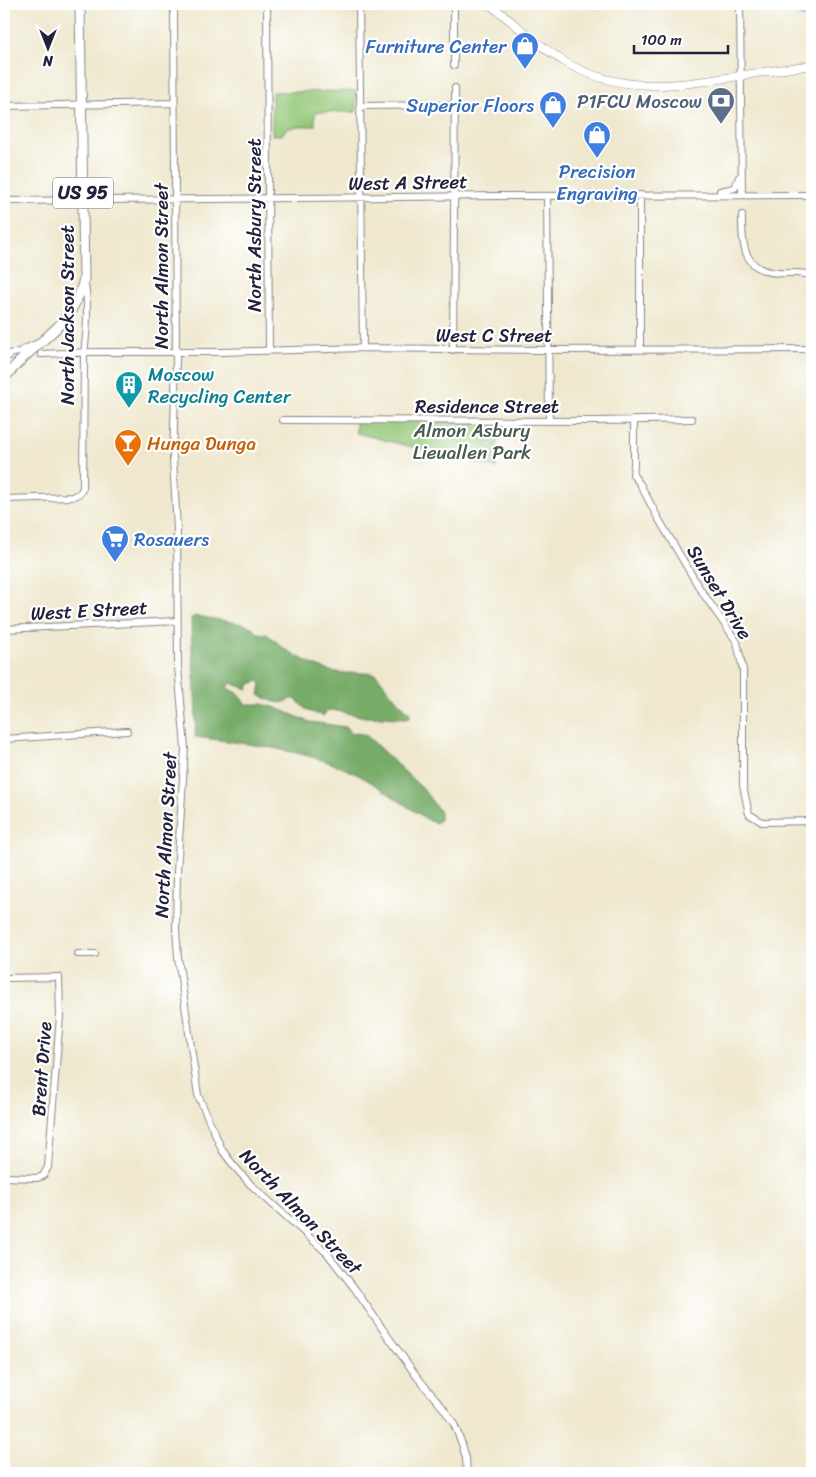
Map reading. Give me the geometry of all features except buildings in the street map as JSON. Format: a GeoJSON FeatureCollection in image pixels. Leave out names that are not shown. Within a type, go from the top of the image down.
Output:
{"type":"FeatureCollection","features":[{"type":"Feature","properties":{"kind":"highway","name":"US 95"},"geometry":{"type":"LineString","coordinates":[[80,4],[81,106]]}},
{"type":"Feature","properties":{"kind":"highway","name":"North Jackson Street"},"geometry":{"type":"LineString","coordinates":[[81,106],[84,279]]}},
{"type":"Feature","properties":{"kind":"highway","name":"US 95"},"geometry":{"type":"LineString","coordinates":[[4,379],[21,360],[64,321],[75,305],[84,279]]}},
{"type":"Feature","properties":{"kind":"main road"},"geometry":{"type":"LineString","coordinates":[[489,4],[539,44],[566,62],[592,75],[638,85],[659,86],[695,83],[812,65]]}},
{"type":"Feature","properties":{"kind":"street","name":"North Almon Street"},"geometry":{"type":"LineString","coordinates":[[174,4],[176,351],[172,435],[177,529],[178,667],[185,748],[177,872],[176,930],[178,957],[198,1095],[222,1150],[234,1166],[251,1185],[327,1253],[418,1378],[443,1408],[454,1424],[462,1444],[466,1458],[467,1473]]}},
{"type":"Feature","properties":{"kind":"street","name":"North Asbury Street"},"geometry":{"type":"LineString","coordinates":[[267,4],[269,350]]}},
{"type":"Feature","properties":{"kind":"street"},"geometry":{"type":"LineString","coordinates":[[359,4],[363,348]]}},
{"type":"Feature","properties":{"kind":"street"},"geometry":{"type":"LineString","coordinates":[[454,4],[454,65]]}},
{"type":"Feature","properties":{"kind":"street"},"geometry":{"type":"LineString","coordinates":[[740,4],[742,195]]}},
{"type":"Feature","properties":{"kind":"street"},"geometry":{"type":"LineString","coordinates":[[453,350],[455,88]]}},
{"type":"Feature","properties":{"kind":"street"},"geometry":{"type":"LineString","coordinates":[[4,106],[174,103]]}},
{"type":"Feature","properties":{"kind":"street"},"geometry":{"type":"LineString","coordinates":[[360,103],[456,106]]}},
{"type":"Feature","properties":{"kind":"street"},"geometry":{"type":"LineString","coordinates":[[681,195],[728,191],[735,188],[739,182],[741,159]]}},
{"type":"Feature","properties":{"kind":"street"},"geometry":{"type":"LineString","coordinates":[[640,195],[640,349]]}},
{"type":"Feature","properties":{"kind":"street","name":"West A Street"},"geometry":{"type":"LineString","coordinates":[[4,200],[812,195]]}},
{"type":"Feature","properties":{"kind":"street"},"geometry":{"type":"LineString","coordinates":[[547,196],[549,421]]}},
{"type":"Feature","properties":{"kind":"street"},"geometry":{"type":"LineString","coordinates":[[742,215],[742,245],[750,260],[766,271],[777,273],[802,272],[812,276]]}},
{"type":"Feature","properties":{"kind":"street","name":"North Jackson Street"},"geometry":{"type":"LineString","coordinates":[[4,498],[72,497],[80,493],[84,483],[86,295],[84,279]]}},
{"type":"Feature","properties":{"kind":"street"},"geometry":{"type":"LineString","coordinates":[[5,355],[19,352],[46,338]]}},
{"type":"Feature","properties":{"kind":"street","name":"West C Street"},"geometry":{"type":"LineString","coordinates":[[41,354],[363,348],[547,350],[811,348]]}},
{"type":"Feature","properties":{"kind":"street","name":"Residence Street"},"geometry":{"type":"LineString","coordinates":[[282,420],[549,421],[692,419]]}},
{"type":"Feature","properties":{"kind":"street","name":"Sunset Drive"},"geometry":{"type":"LineString","coordinates":[[634,420],[634,465],[632,475],[640,484],[700,588],[737,642],[743,670],[743,786],[749,814],[762,822],[812,821]]}},
{"type":"Feature","properties":{"kind":"street","name":"West E Street"},"geometry":{"type":"LineString","coordinates":[[4,629],[177,621]]}},
{"type":"Feature","properties":{"kind":"street"},"geometry":{"type":"LineString","coordinates":[[4,739],[127,731]]}},
{"type":"Feature","properties":{"kind":"street"},"geometry":{"type":"LineString","coordinates":[[78,954],[95,954]]}},
{"type":"Feature","properties":{"kind":"street","name":"Brent Drive"},"geometry":{"type":"LineString","coordinates":[[4,978],[59,977],[60,1016],[48,1167],[43,1176],[37,1178],[4,1177]]}},
{"type":"Feature","properties":{"kind":"green space"},"geometry":{"type":"Polygon","coordinates":[[[356,91],[356,112],[315,112],[315,126],[300,126],[286,129],[282,135],[272,135],[272,92],[356,91]]]}},
{"type":"Feature","properties":{"kind":"green space","name":"Almon Asbury Lieuallen Park"},"geometry":{"type":"Polygon","coordinates":[[[356,420],[503,421],[496,449],[496,468],[356,433],[356,420]]]}},
{"type":"Feature","properties":{"kind":"green space"},"geometry":{"type":"Polygon","coordinates":[[[196,616],[252,627],[258,633],[267,634],[286,650],[313,665],[330,671],[377,675],[410,713],[410,717],[365,717],[332,710],[327,711],[323,716],[308,711],[295,699],[279,703],[259,695],[261,684],[259,681],[250,684],[248,689],[230,683],[227,688],[238,693],[245,704],[263,704],[310,722],[346,727],[352,734],[366,735],[423,789],[440,812],[440,820],[436,823],[430,821],[369,781],[328,762],[285,750],[195,737],[196,708],[191,618],[196,616]]]}},
{"type":"Feature","properties":{"kind":"waterway"},"geometry":{"type":"LineString","coordinates":[[785,4],[800,16],[812,19]]}},
{"type":"Feature","properties":{"kind":"place","name":"Furniture Center"},"geometry":{"type":"Point","coordinates":[525,70]}},
{"type":"Feature","properties":{"kind":"place","name":"P1FCU Moscow"},"geometry":{"type":"Point","coordinates":[721,125]}},
{"type":"Feature","properties":{"kind":"place","name":"Superior Floors"},"geometry":{"type":"Point","coordinates":[553,129]}},
{"type":"Feature","properties":{"kind":"place","name":"Precision Engraving"},"geometry":{"type":"Point","coordinates":[597,159]}},
{"type":"Feature","properties":{"kind":"place","name":"Moscow Recycling Center"},"geometry":{"type":"Point","coordinates":[129,409]}},
{"type":"Feature","properties":{"kind":"place","name":"Hunga Dunga"},"geometry":{"type":"Point","coordinates":[128,467]}},
{"type":"Feature","properties":{"kind":"place","name":"Rosauers"},"geometry":{"type":"Point","coordinates":[115,563]}}]}
